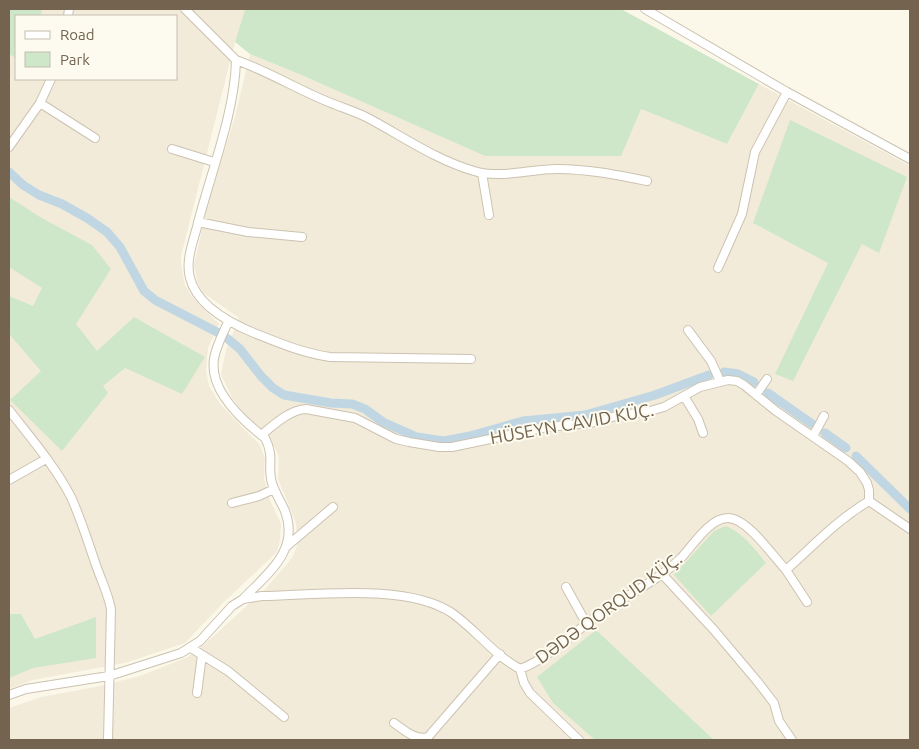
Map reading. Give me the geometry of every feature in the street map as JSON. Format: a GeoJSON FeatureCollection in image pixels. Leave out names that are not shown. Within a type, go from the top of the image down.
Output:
{"type":"FeatureCollection","features":[{"type":"Feature","properties":{"kind":"street"},"geometry":{"type":"LineString","coordinates":[[185,9],[236,60],[351,110],[448,161],[482,173],[497,174],[556,169],[588,170],[647,181]]}},
{"type":"Feature","properties":{"kind":"street"},"geometry":{"type":"LineString","coordinates":[[644,9],[787,92],[910,159]]}},
{"type":"Feature","properties":{"kind":"street"},"geometry":{"type":"LineString","coordinates":[[236,60],[229,111],[190,258],[190,279],[194,289],[211,309],[228,322],[308,353],[330,357],[471,359]]}},
{"type":"Feature","properties":{"kind":"street"},"geometry":{"type":"LineString","coordinates":[[9,147],[40,103],[51,80]]}},
{"type":"Feature","properties":{"kind":"street"},"geometry":{"type":"LineString","coordinates":[[718,268],[742,214],[756,152],[787,92]]}},
{"type":"Feature","properties":{"kind":"street"},"geometry":{"type":"LineString","coordinates":[[40,103],[95,138]]}},
{"type":"Feature","properties":{"kind":"street"},"geometry":{"type":"LineString","coordinates":[[172,149],[214,162]]}},
{"type":"Feature","properties":{"kind":"street"},"geometry":{"type":"LineString","coordinates":[[482,173],[489,215]]}},
{"type":"Feature","properties":{"kind":"street"},"geometry":{"type":"LineString","coordinates":[[198,222],[248,232],[302,237]]}},
{"type":"Feature","properties":{"kind":"street"},"geometry":{"type":"LineString","coordinates":[[228,322],[214,360],[219,386],[234,409],[268,444],[272,454],[271,480],[285,511],[289,535],[284,554],[278,563],[243,599]]}},
{"type":"Feature","properties":{"kind":"street"},"geometry":{"type":"LineString","coordinates":[[688,330],[711,361],[720,381],[737,381],[848,461],[860,472],[867,483],[869,501]]}},
{"type":"Feature","properties":{"kind":"street"},"geometry":{"type":"LineString","coordinates":[[756,395],[767,378]]}},
{"type":"Feature","properties":{"kind":"street","name":"HÜSEYN CAVID KÜÇ."},"geometry":{"type":"LineString","coordinates":[[261,436],[287,415],[299,409],[306,409],[355,418],[396,439],[438,447],[452,446],[547,427],[591,423],[616,416],[650,411],[664,407],[700,387],[720,381]]}},
{"type":"Feature","properties":{"kind":"street"},"geometry":{"type":"LineString","coordinates":[[684,396],[698,419],[703,433]]}},
{"type":"Feature","properties":{"kind":"street"},"geometry":{"type":"LineString","coordinates":[[9,410],[46,459],[70,496],[83,524],[108,593],[111,609],[108,740]]}},
{"type":"Feature","properties":{"kind":"street"},"geometry":{"type":"LineString","coordinates":[[812,436],[824,416]]}},
{"type":"Feature","properties":{"kind":"street"},"geometry":{"type":"LineString","coordinates":[[9,480],[46,459]]}},
{"type":"Feature","properties":{"kind":"street"},"geometry":{"type":"LineString","coordinates":[[232,503],[259,496],[274,489]]}},
{"type":"Feature","properties":{"kind":"street"},"geometry":{"type":"LineString","coordinates":[[869,501],[910,529]]}},
{"type":"Feature","properties":{"kind":"street"},"geometry":{"type":"LineString","coordinates":[[808,602],[786,570],[845,516],[869,501]]}},
{"type":"Feature","properties":{"kind":"street"},"geometry":{"type":"LineString","coordinates":[[287,546],[333,507]]}},
{"type":"Feature","properties":{"kind":"street","name":"DƏDƏ QORQUD KÜÇ."},"geometry":{"type":"LineString","coordinates":[[9,695],[26,689],[109,676],[181,653],[191,648],[208,633],[223,614],[243,599],[262,596],[378,593],[411,597],[431,602],[452,613],[520,669],[537,660],[586,623],[662,574],[690,549],[707,528],[721,519],[737,520],[750,530],[786,570]]}},
{"type":"Feature","properties":{"kind":"street"},"geometry":{"type":"LineString","coordinates":[[662,574],[714,630],[757,681],[774,703],[780,721],[792,740]]}},
{"type":"Feature","properties":{"kind":"street"},"geometry":{"type":"LineString","coordinates":[[566,587],[586,623]]}},
{"type":"Feature","properties":{"kind":"street"},"geometry":{"type":"LineString","coordinates":[[191,648],[254,691],[284,717]]}},
{"type":"Feature","properties":{"kind":"street"},"geometry":{"type":"LineString","coordinates":[[394,724],[414,736],[422,739],[428,737],[500,654]]}},
{"type":"Feature","properties":{"kind":"street"},"geometry":{"type":"LineString","coordinates":[[197,693],[202,655]]}},
{"type":"Feature","properties":{"kind":"street"},"geometry":{"type":"LineString","coordinates":[[520,669],[524,683],[530,693],[579,740]]}},
{"type":"Feature","properties":{"kind":"shaded area"},"geometry":{"type":"Polygon","coordinates":[[[9,9],[245,9],[181,256],[181,265],[185,285],[193,298],[219,324],[208,348],[206,370],[209,386],[220,404],[260,445],[265,459],[264,478],[270,500],[281,524],[277,552],[223,603],[185,643],[125,663],[33,680],[9,689],[9,9]]]}},
{"type":"Feature","properties":{"kind":"shaded area"},"geometry":{"type":"Polygon","coordinates":[[[250,54],[485,156],[641,109],[727,144],[759,84],[910,166],[910,740],[9,740],[9,708],[41,697],[140,676],[188,657],[205,644],[266,588],[292,558],[297,546],[296,523],[278,479],[279,457],[271,439],[262,429],[246,417],[232,398],[221,374],[226,350],[239,318],[202,292],[197,281],[194,265],[208,203],[235,117],[250,54]]]}},
{"type":"Feature","properties":{"kind":"green space"},"geometry":{"type":"Polygon","coordinates":[[[9,9],[42,9],[41,15],[15,15],[15,57],[9,54],[9,9]]]}},
{"type":"Feature","properties":{"kind":"green space"},"geometry":{"type":"Polygon","coordinates":[[[245,9],[621,9],[759,84],[727,144],[641,109],[621,156],[485,156],[250,54],[235,42],[245,9]]]}},
{"type":"Feature","properties":{"kind":"green space"},"geometry":{"type":"Polygon","coordinates":[[[790,120],[907,177],[879,253],[862,244],[793,381],[775,374],[828,263],[753,223],[790,120]]]}},
{"type":"Feature","properties":{"kind":"green space"},"geometry":{"type":"Polygon","coordinates":[[[9,197],[40,217],[92,245],[111,269],[76,324],[97,351],[134,317],[205,357],[182,394],[125,368],[103,386],[108,393],[62,451],[10,400],[41,371],[9,334],[9,296],[33,306],[42,288],[9,267],[9,197]]]}},
{"type":"Feature","properties":{"kind":"green space"},"geometry":{"type":"Polygon","coordinates":[[[726,526],[743,537],[766,563],[711,616],[674,575],[714,531],[726,526]]]}},
{"type":"Feature","properties":{"kind":"green space"},"geometry":{"type":"Polygon","coordinates":[[[9,614],[21,614],[35,639],[96,617],[96,658],[33,668],[9,678],[9,614]]]}},
{"type":"Feature","properties":{"kind":"green space"},"geometry":{"type":"Polygon","coordinates":[[[596,630],[714,740],[595,740],[553,703],[537,677],[596,630]]]}},
{"type":"Feature","properties":{"kind":"waterway"},"geometry":{"type":"LineString","coordinates":[[9,172],[23,185],[39,195],[62,204],[107,232],[120,247],[144,291],[155,300],[228,339],[240,349],[273,388],[284,395],[331,403],[352,404],[365,409],[383,422],[417,437],[444,441],[470,436],[523,421],[585,415],[655,395],[709,375]]}},
{"type":"Feature","properties":{"kind":"waterway"},"geometry":{"type":"LineString","coordinates":[[724,372],[738,374],[754,382]]}},
{"type":"Feature","properties":{"kind":"waterway"},"geometry":{"type":"LineString","coordinates":[[768,393],[812,424]]}},
{"type":"Feature","properties":{"kind":"waterway"},"geometry":{"type":"LineString","coordinates":[[825,433],[846,448]]}},
{"type":"Feature","properties":{"kind":"waterway"},"geometry":{"type":"LineString","coordinates":[[856,456],[910,509]]}}]}
